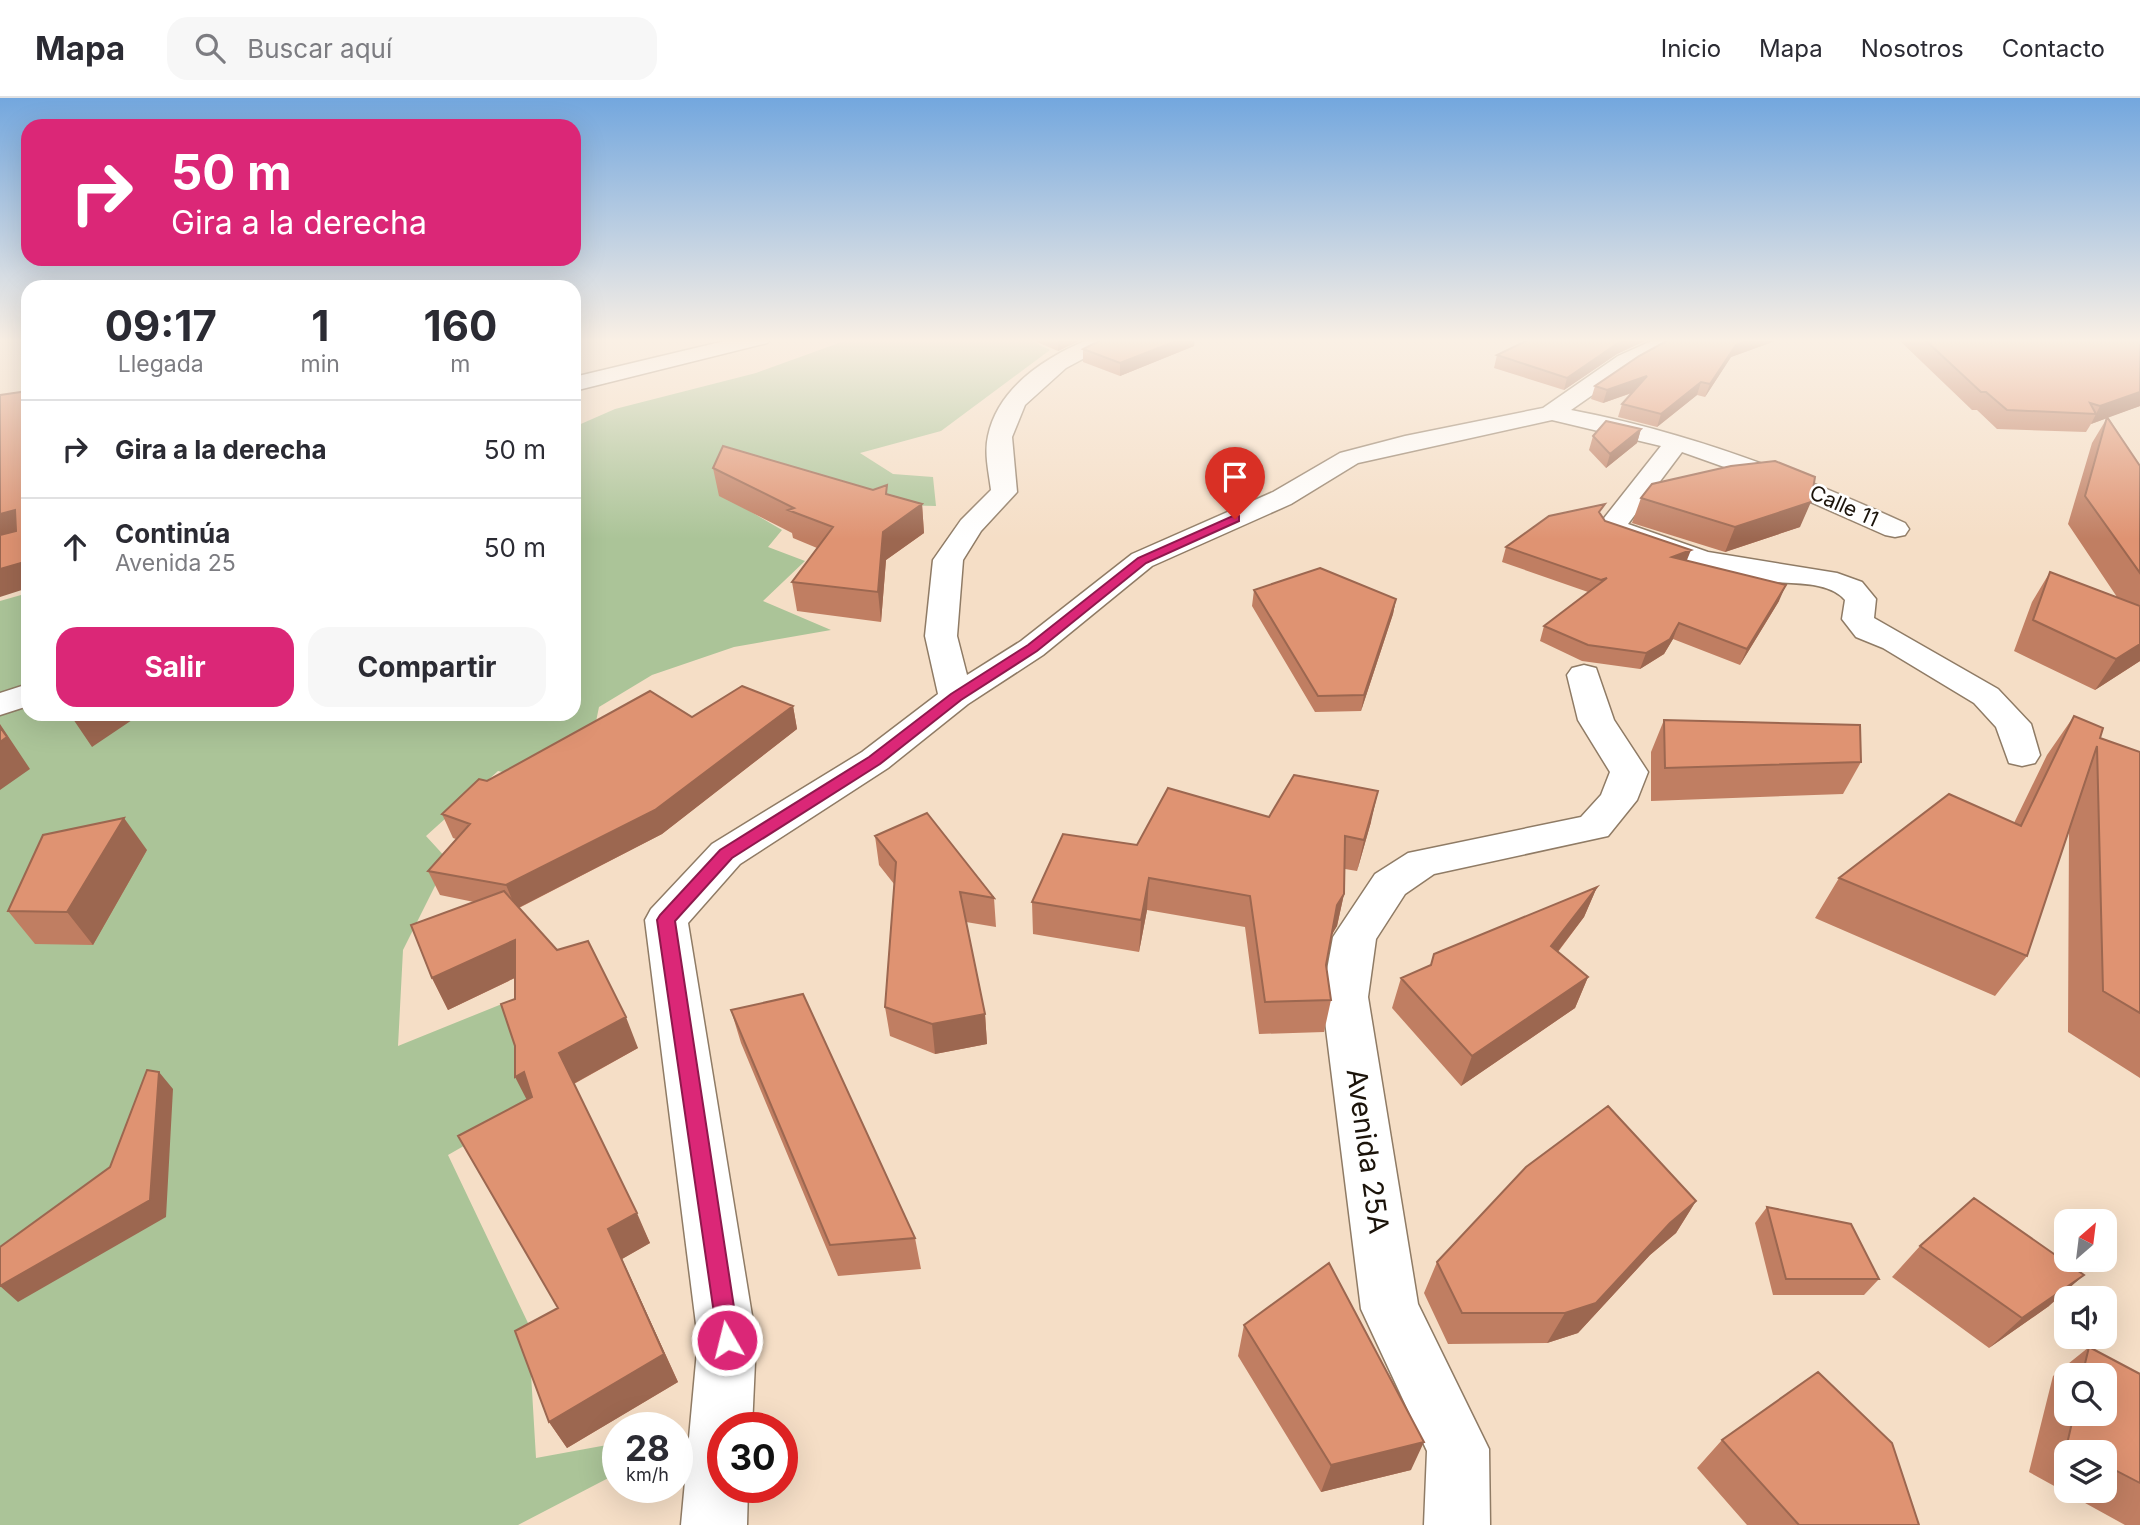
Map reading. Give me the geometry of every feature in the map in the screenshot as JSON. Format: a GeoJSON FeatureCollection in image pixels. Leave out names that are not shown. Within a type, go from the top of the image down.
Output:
{"type":"FeatureCollection","features":[{"type":"Feature","properties":{"kind":"street"},"geometry":{"type":"LineString","coordinates":[[956,697],[942,636],[948,560],[971,526],[1004,492],[1000,438],[1012,406]]}},
{"type":"Feature","properties":{"kind":"street"},"geometry":{"type":"LineString","coordinates":[[714,1525],[727,1340],[666,920],[726,854],[874,760],[956,697],[1032,648],[1142,560],[1282,498],[1349,458],[1405,443],[1521,422],[1551,412],[1560,406]]}},
{"type":"Feature","properties":{"kind":"street","name":"Calle 11"},"geometry":{"type":"LineString","coordinates":[[1551,412],[1610,422],[1676,442],[1826,496],[1895,529]]}},
{"type":"Feature","properties":{"kind":"street"},"geometry":{"type":"LineString","coordinates":[[1676,442],[1611,527],[1700,559],[1756,571],[1826,579],[1851,588],[1861,599],[1858,619],[1867,630],[1894,640],[1986,696],[2013,724],[2022,755]]}},
{"type":"Feature","properties":{"kind":"street","name":"Avenida 25A"},"geometry":{"type":"LineString","coordinates":[[1457,1525],[1458,1450],[1390,1309],[1345,997],[1355,937],[1390,884],[1422,863],[1594,827],[1618,800],[1629,772],[1596,720],[1584,675]]}},
{"type":"Feature","properties":{"kind":"street"},"geometry":{"type":"LineString","coordinates":[[0,705],[21,697]]}},
{"type":"Feature","properties":{"kind":"green space"},"geometry":{"type":"Polygon","coordinates":[[[628,406],[975,406],[941,431],[860,453],[893,474],[933,477],[936,506],[858,504],[743,507],[782,530],[768,547],[805,561],[763,601],[831,630],[734,647],[652,675],[599,707],[593,736],[531,778],[498,771],[426,836],[448,860],[403,950],[398,1046],[529,993],[539,1103],[448,1155],[528,1323],[536,1458],[602,1446],[602,1481],[518,1525],[0,1525],[0,601],[21,595],[21,721],[581,721],[581,424],[628,406]]]}},
{"type":"Feature","properties":{"kind":"building"},"geometry":{"type":"Polygon","coordinates":[[[0,406],[21,406],[21,563],[0,569],[0,535],[16,531],[15,510],[0,514],[0,406]]]}},
{"type":"Feature","properties":{"kind":"building"},"geometry":{"type":"Polygon","coordinates":[[[1628,406],[1672,406],[1661,414],[1628,406]]]}},
{"type":"Feature","properties":{"kind":"building"},"geometry":{"type":"Polygon","coordinates":[[[2002,406],[2091,406],[2096,414],[2007,410],[2002,406]]]}},
{"type":"Feature","properties":{"kind":"building"},"geometry":{"type":"Polygon","coordinates":[[[2107,417],[2140,466],[2140,573],[2085,496],[2107,417]]]}},
{"type":"Feature","properties":{"kind":"building"},"geometry":{"type":"Polygon","coordinates":[[[1606,421],[1641,429],[1610,454],[1593,436],[1606,421]]]}},
{"type":"Feature","properties":{"kind":"building"},"geometry":{"type":"Polygon","coordinates":[[[723,446],[873,490],[887,485],[886,494],[922,504],[883,532],[878,592],[792,582],[833,527],[788,510],[794,508],[713,468],[723,446]]]}},
{"type":"Feature","properties":{"kind":"building"},"geometry":{"type":"Polygon","coordinates":[[[1775,461],[1815,477],[1811,502],[1735,527],[1641,498],[1652,484],[1731,466],[1775,461]]]}},
{"type":"Feature","properties":{"kind":"building"},"geometry":{"type":"Polygon","coordinates":[[[1605,504],[1599,512],[1605,521],[1691,550],[1672,557],[1786,585],[1747,649],[1679,623],[1670,639],[1646,653],[1588,645],[1544,626],[1607,578],[1601,580],[1506,547],[1549,516],[1605,504]]]}},
{"type":"Feature","properties":{"kind":"building"},"geometry":{"type":"Polygon","coordinates":[[[1320,568],[1396,599],[1364,695],[1318,696],[1254,590],[1320,568]]]}},
{"type":"Feature","properties":{"kind":"building"},"geometry":{"type":"Polygon","coordinates":[[[2050,572],[2140,606],[2140,644],[2116,659],[2033,620],[2050,572]]]}},
{"type":"Feature","properties":{"kind":"building"},"geometry":{"type":"Polygon","coordinates":[[[742,686],[793,706],[655,810],[506,885],[428,871],[470,824],[442,814],[479,779],[487,781],[650,691],[692,717],[742,686]]]}},
{"type":"Feature","properties":{"kind":"building"},"geometry":{"type":"Polygon","coordinates":[[[2074,716],[2103,728],[2100,738],[2140,752],[2140,1013],[2103,991],[2097,746],[2027,956],[1839,878],[1949,794],[2021,826],[2074,716]]]}},
{"type":"Feature","properties":{"kind":"building"},"geometry":{"type":"Polygon","coordinates":[[[1664,720],[1860,725],[1861,762],[1665,768],[1664,720]]]}},
{"type":"Feature","properties":{"kind":"building"},"geometry":{"type":"Polygon","coordinates":[[[0,727],[7,737],[0,742],[0,727]]]}},
{"type":"Feature","properties":{"kind":"building"},"geometry":{"type":"Polygon","coordinates":[[[1294,775],[1378,791],[1364,840],[1345,836],[1344,894],[1337,905],[1326,965],[1331,1000],[1265,1002],[1250,896],[1149,878],[1141,920],[1032,902],[1063,834],[1137,845],[1168,788],[1269,817],[1294,775]]]}},
{"type":"Feature","properties":{"kind":"building"},"geometry":{"type":"Polygon","coordinates":[[[927,813],[994,898],[960,892],[985,1014],[932,1024],[885,1007],[896,862],[875,836],[927,813]]]}},
{"type":"Feature","properties":{"kind":"building"},"geometry":{"type":"Polygon","coordinates":[[[124,818],[67,912],[8,911],[43,835],[124,818]]]}},
{"type":"Feature","properties":{"kind":"building"},"geometry":{"type":"Polygon","coordinates":[[[1597,887],[1551,946],[1588,977],[1472,1056],[1401,978],[1431,965],[1434,954],[1597,887]]]}},
{"type":"Feature","properties":{"kind":"building"},"geometry":{"type":"Polygon","coordinates":[[[504,891],[557,950],[588,941],[626,1017],[559,1053],[637,1213],[608,1229],[664,1354],[549,1422],[515,1331],[558,1308],[458,1136],[532,1097],[524,1072],[515,1077],[515,1046],[501,1004],[515,999],[515,940],[432,978],[411,925],[504,891]]]}},
{"type":"Feature","properties":{"kind":"building"},"geometry":{"type":"Polygon","coordinates":[[[803,994],[915,1238],[830,1245],[731,1010],[803,994]]]}},
{"type":"Feature","properties":{"kind":"building"},"geometry":{"type":"Polygon","coordinates":[[[147,1070],[159,1072],[150,1200],[0,1286],[0,1247],[110,1167],[147,1070]]]}},
{"type":"Feature","properties":{"kind":"building"},"geometry":{"type":"Polygon","coordinates":[[[1608,1106],[1696,1201],[1670,1223],[1596,1303],[1565,1313],[1462,1313],[1437,1262],[1526,1167],[1608,1106]]]}},
{"type":"Feature","properties":{"kind":"building"},"geometry":{"type":"Polygon","coordinates":[[[1974,1198],[2054,1254],[2054,1272],[2080,1272],[2084,1275],[2068,1286],[2054,1286],[2054,1296],[2022,1318],[1920,1246],[1974,1198]]]}},
{"type":"Feature","properties":{"kind":"building"},"geometry":{"type":"Polygon","coordinates":[[[1767,1207],[1851,1224],[1879,1279],[1786,1279],[1767,1207]]]}},
{"type":"Feature","properties":{"kind":"building"},"geometry":{"type":"Polygon","coordinates":[[[1329,1263],[1424,1442],[1331,1465],[1244,1325],[1329,1263]]]}},
{"type":"Feature","properties":{"kind":"building"},"geometry":{"type":"Polygon","coordinates":[[[2089,1349],[2093,1349],[2140,1374],[2140,1483],[2117,1471],[2117,1440],[2068,1440],[2071,1426],[2117,1426],[2117,1363],[2085,1363],[2089,1349]]]}},
{"type":"Feature","properties":{"kind":"building"},"geometry":{"type":"Polygon","coordinates":[[[1818,1372],[1892,1443],[1919,1525],[1799,1525],[1722,1440],[1818,1372]]]}},
{"type":"Feature","properties":{"kind":"route"},"geometry":{"type":"LineString","coordinates":[[727,1340],[666,920],[726,854],[874,760],[956,697],[1032,648],[1142,560],[1235,519]]}}]}
